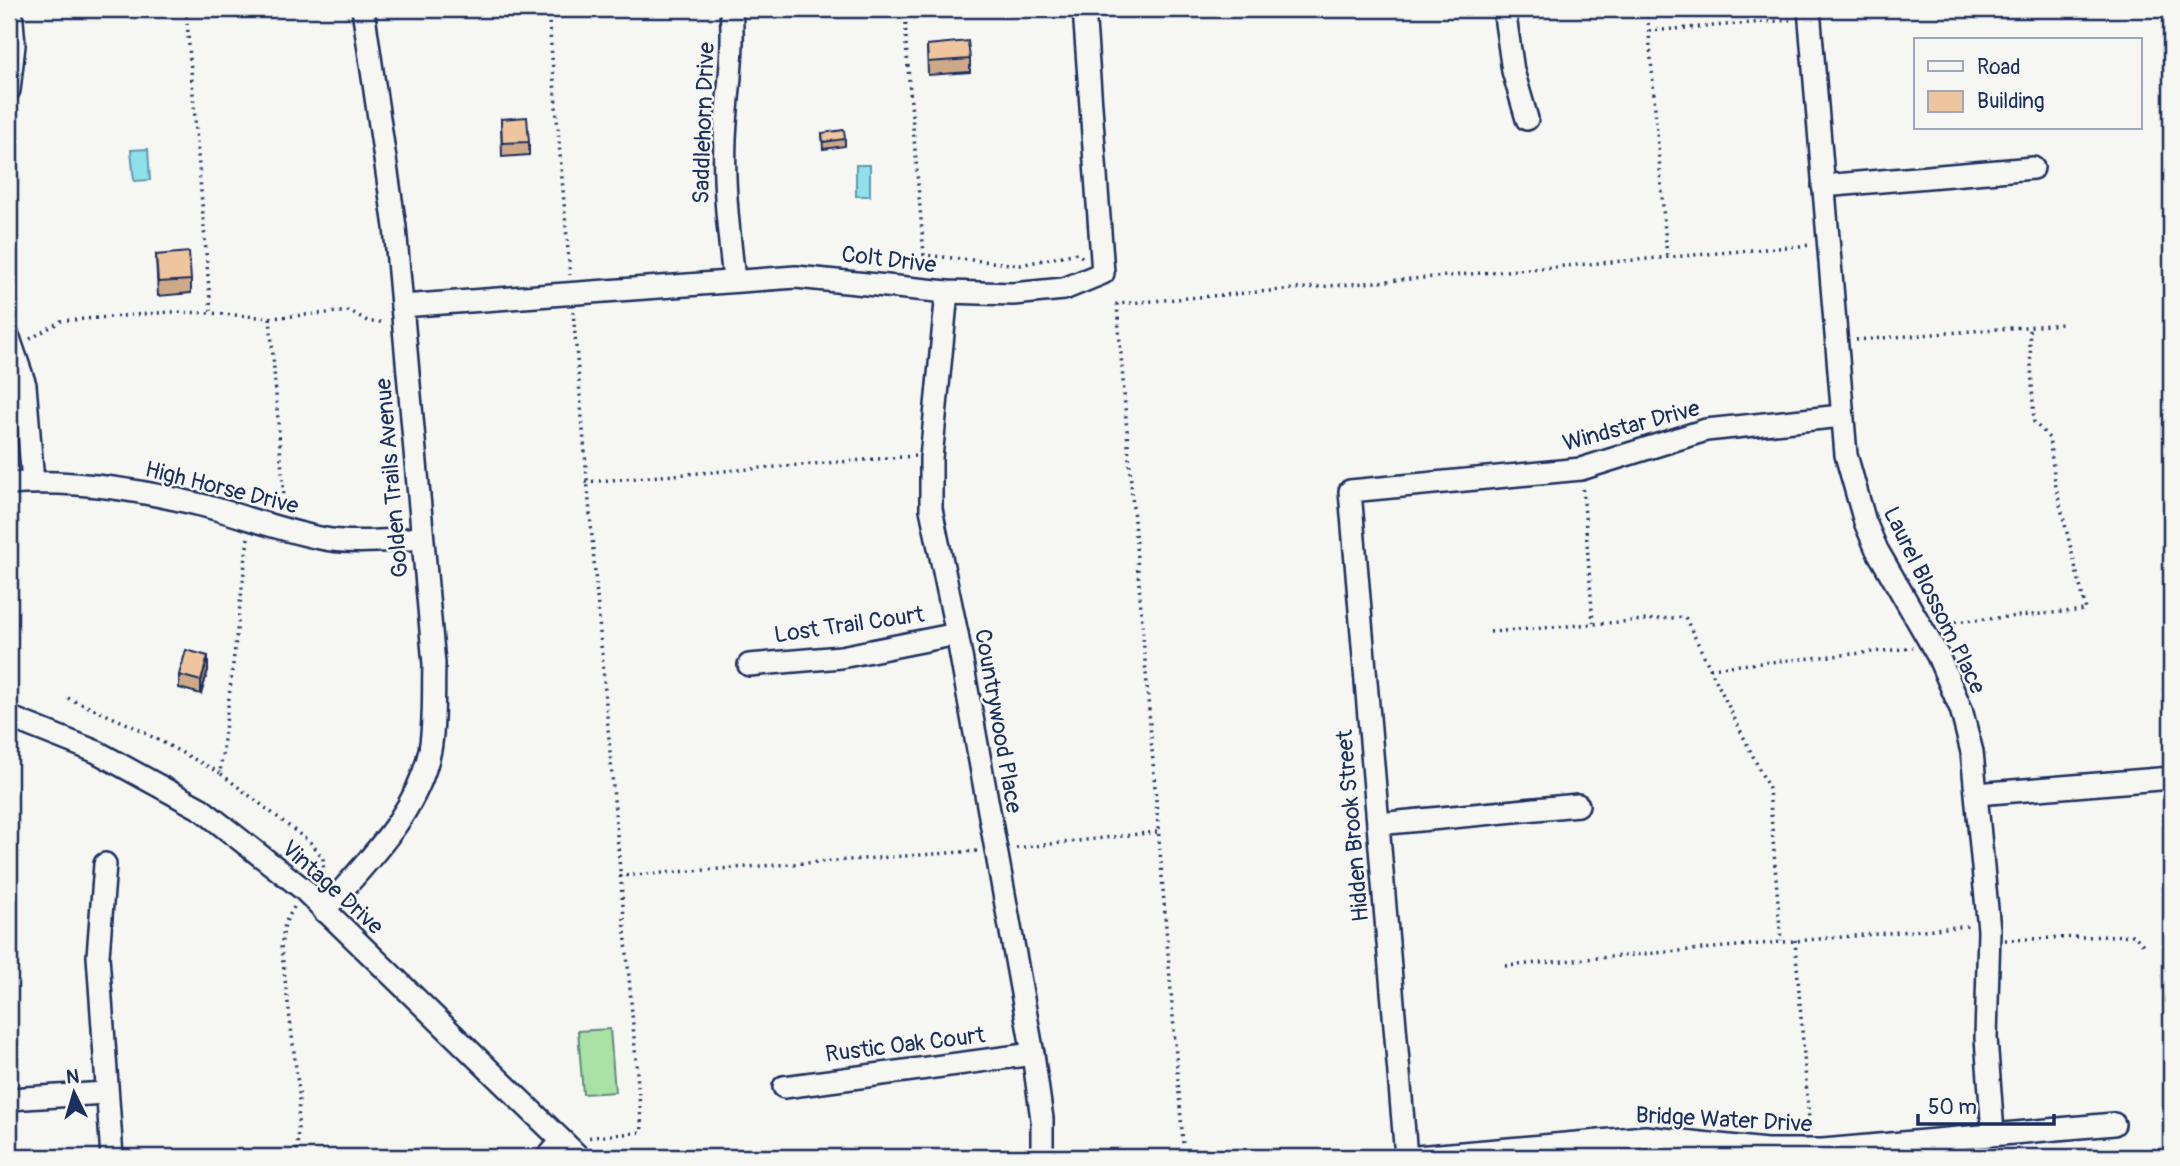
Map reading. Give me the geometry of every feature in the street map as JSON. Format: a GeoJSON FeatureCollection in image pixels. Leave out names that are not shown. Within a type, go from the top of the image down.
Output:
{"type":"FeatureCollection","features":[{"type":"Feature","properties":{"kind":"street"},"geometry":{"type":"LineString","coordinates":[[9,90],[14,45],[11,9]]}},
{"type":"Feature","properties":{"kind":"street","name":"Golden Trails Avenue"},"geometry":{"type":"LineString","coordinates":[[324,911],[396,827],[416,788],[429,751],[434,664],[395,227],[363,9]]}},
{"type":"Feature","properties":{"kind":"street","name":"Saddlehorn Drive"},"geometry":{"type":"LineString","coordinates":[[731,9],[734,43],[725,141],[727,217],[734,280]]}},
{"type":"Feature","properties":{"kind":"street"},"geometry":{"type":"LineString","coordinates":[[1084,9],[1103,273]]}},
{"type":"Feature","properties":{"kind":"street"},"geometry":{"type":"LineString","coordinates":[[1504,9],[1513,71],[1527,119]]}},
{"type":"Feature","properties":{"kind":"street","name":"Laurel Blossom Place"},"geometry":{"type":"LineString","coordinates":[[1809,14],[1846,455],[1877,550],[1933,646],[1961,709],[1972,752],[1988,932],[1986,1038],[1993,1133]]}},
{"type":"Feature","properties":{"kind":"street"},"geometry":{"type":"LineString","coordinates":[[1823,186],[2032,168]]}},
{"type":"Feature","properties":{"kind":"street","name":"Colt Drive"},"geometry":{"type":"LineString","coordinates":[[403,314],[571,294],[796,276],[947,292],[1013,294],[1064,289],[1103,273]]}},
{"type":"Feature","properties":{"kind":"street","name":"Countrywood Place"},"geometry":{"type":"LineString","coordinates":[[947,292],[931,458],[931,509],[957,634],[1033,1054],[1042,1119],[1042,1157]]}},
{"type":"Feature","properties":{"kind":"street"},"geometry":{"type":"LineString","coordinates":[[10,342],[24,385],[33,482]]}},
{"type":"Feature","properties":{"kind":"street","name":"Windstar Drive"},"geometry":{"type":"LineString","coordinates":[[1350,491],[1581,469],[1706,430],[1842,416]]}},
{"type":"Feature","properties":{"kind":"street","name":"High Horse Drive"},"geometry":{"type":"LineString","coordinates":[[9,484],[33,482],[141,492],[322,539],[376,541],[422,538]]}},
{"type":"Feature","properties":{"kind":"street","name":"Hidden Brook Street"},"geometry":{"type":"LineString","coordinates":[[1350,491],[1406,1157]]}},
{"type":"Feature","properties":{"kind":"street","name":"Lost Trail Court"},"geometry":{"type":"LineString","coordinates":[[749,665],[841,657],[957,634]]}},
{"type":"Feature","properties":{"kind":"street","name":"Vintage Drive"},"geometry":{"type":"LineString","coordinates":[[9,718],[97,752],[201,808],[303,889],[579,1157]]}},
{"type":"Feature","properties":{"kind":"street"},"geometry":{"type":"LineString","coordinates":[[1977,794],[2171,778]]}},
{"type":"Feature","properties":{"kind":"street"},"geometry":{"type":"LineString","coordinates":[[1378,824],[1578,805]]}},
{"type":"Feature","properties":{"kind":"street"},"geometry":{"type":"LineString","coordinates":[[105,864],[98,956],[112,1157]]}},
{"type":"Feature","properties":{"kind":"street","name":"Rustic Oak Court"},"geometry":{"type":"LineString","coordinates":[[784,1087],[1033,1054]]}},
{"type":"Feature","properties":{"kind":"street"},"geometry":{"type":"LineString","coordinates":[[9,1100],[106,1093]]}},
{"type":"Feature","properties":{"kind":"street","name":"Bridge Water Drive"},"geometry":{"type":"LineString","coordinates":[[1416,1157],[1645,1137],[1766,1150],[1810,1150],[2114,1124]]}},
{"type":"Feature","properties":{"kind":"street"},"geometry":{"type":"LineString","coordinates":[[548,1157],[562,1141]]}},
{"type":"Feature","properties":{"kind":"path"},"geometry":{"type":"LineString","coordinates":[[187,9],[211,313]]}},
{"type":"Feature","properties":{"kind":"path"},"geometry":{"type":"LineString","coordinates":[[548,9],[585,482],[642,1132],[562,1141]]}},
{"type":"Feature","properties":{"kind":"path"},"geometry":{"type":"LineString","coordinates":[[906,9],[906,44],[925,255],[1020,264],[1077,253],[1103,273]]}},
{"type":"Feature","properties":{"kind":"path"},"geometry":{"type":"LineString","coordinates":[[1647,9],[1667,257]]}},
{"type":"Feature","properties":{"kind":"path"},"geometry":{"type":"LineString","coordinates":[[1649,32],[1809,14]]}},
{"type":"Feature","properties":{"kind":"path"},"geometry":{"type":"LineString","coordinates":[[1184,1157],[1116,304],[1828,244]]}},
{"type":"Feature","properties":{"kind":"path"},"geometry":{"type":"LineString","coordinates":[[10,342],[33,338],[61,321],[170,312],[270,318],[350,311],[369,322],[403,314]]}},
{"type":"Feature","properties":{"kind":"path"},"geometry":{"type":"LineString","coordinates":[[270,318],[286,529]]}},
{"type":"Feature","properties":{"kind":"path"},"geometry":{"type":"LineString","coordinates":[[1836,342],[2063,324]]}},
{"type":"Feature","properties":{"kind":"path"},"geometry":{"type":"LineString","coordinates":[[1921,625],[2085,610],[2056,488],[2049,439],[2034,422],[2029,326]]}},
{"type":"Feature","properties":{"kind":"path"},"geometry":{"type":"LineString","coordinates":[[585,482],[906,455],[931,458]]}},
{"type":"Feature","properties":{"kind":"path"},"geometry":{"type":"LineString","coordinates":[[1581,469],[1593,624]]}},
{"type":"Feature","properties":{"kind":"path"},"geometry":{"type":"LineString","coordinates":[[220,773],[243,560],[252,519]]}},
{"type":"Feature","properties":{"kind":"path"},"geometry":{"type":"LineString","coordinates":[[1490,632],[1685,617],[1769,789],[1781,941]]}},
{"type":"Feature","properties":{"kind":"path"},"geometry":{"type":"LineString","coordinates":[[1710,668],[1933,646]]}},
{"type":"Feature","properties":{"kind":"path"},"geometry":{"type":"LineString","coordinates":[[68,698],[130,725],[220,773],[311,843],[324,858],[324,911]]}},
{"type":"Feature","properties":{"kind":"path"},"geometry":{"type":"LineString","coordinates":[[619,876],[1066,844],[1157,832]]}},
{"type":"Feature","properties":{"kind":"path"},"geometry":{"type":"LineString","coordinates":[[297,1157],[299,1093],[281,946],[285,923],[303,889]]}},
{"type":"Feature","properties":{"kind":"path"},"geometry":{"type":"LineString","coordinates":[[1505,966],[1795,940],[1988,932],[2134,935],[2145,947]]}},
{"type":"Feature","properties":{"kind":"path"},"geometry":{"type":"LineString","coordinates":[[1795,940],[1810,1109],[1810,1150]]}},
{"type":"Feature","properties":{"kind":"green space"},"geometry":{"type":"Polygon","coordinates":[[[610,1029],[615,1092],[583,1094],[578,1031],[610,1029]]]}},
{"type":"Feature","properties":{"kind":"water"},"geometry":{"type":"Polygon","coordinates":[[[148,149],[150,180],[134,181],[131,150],[148,149]]]}},
{"type":"Feature","properties":{"kind":"water"},"geometry":{"type":"Polygon","coordinates":[[[856,165],[870,165],[870,196],[856,196],[856,165]]]}},
{"type":"Feature","properties":{"kind":"building"},"geometry":{"type":"Polygon","coordinates":[[[968,41],[970,59],[928,62],[927,45],[968,41]]]}},
{"type":"Feature","properties":{"kind":"building"},"geometry":{"type":"Polygon","coordinates":[[[527,117],[529,142],[502,143],[501,119],[527,117]]]}},
{"type":"Feature","properties":{"kind":"building"},"geometry":{"type":"Polygon","coordinates":[[[844,130],[845,139],[823,142],[822,133],[844,130]]]}},
{"type":"Feature","properties":{"kind":"building"},"geometry":{"type":"Polygon","coordinates":[[[189,252],[191,280],[158,282],[156,255],[189,252]]]}},
{"type":"Feature","properties":{"kind":"building"},"geometry":{"type":"Polygon","coordinates":[[[186,650],[208,656],[201,681],[179,675],[186,650]]]}}]}
